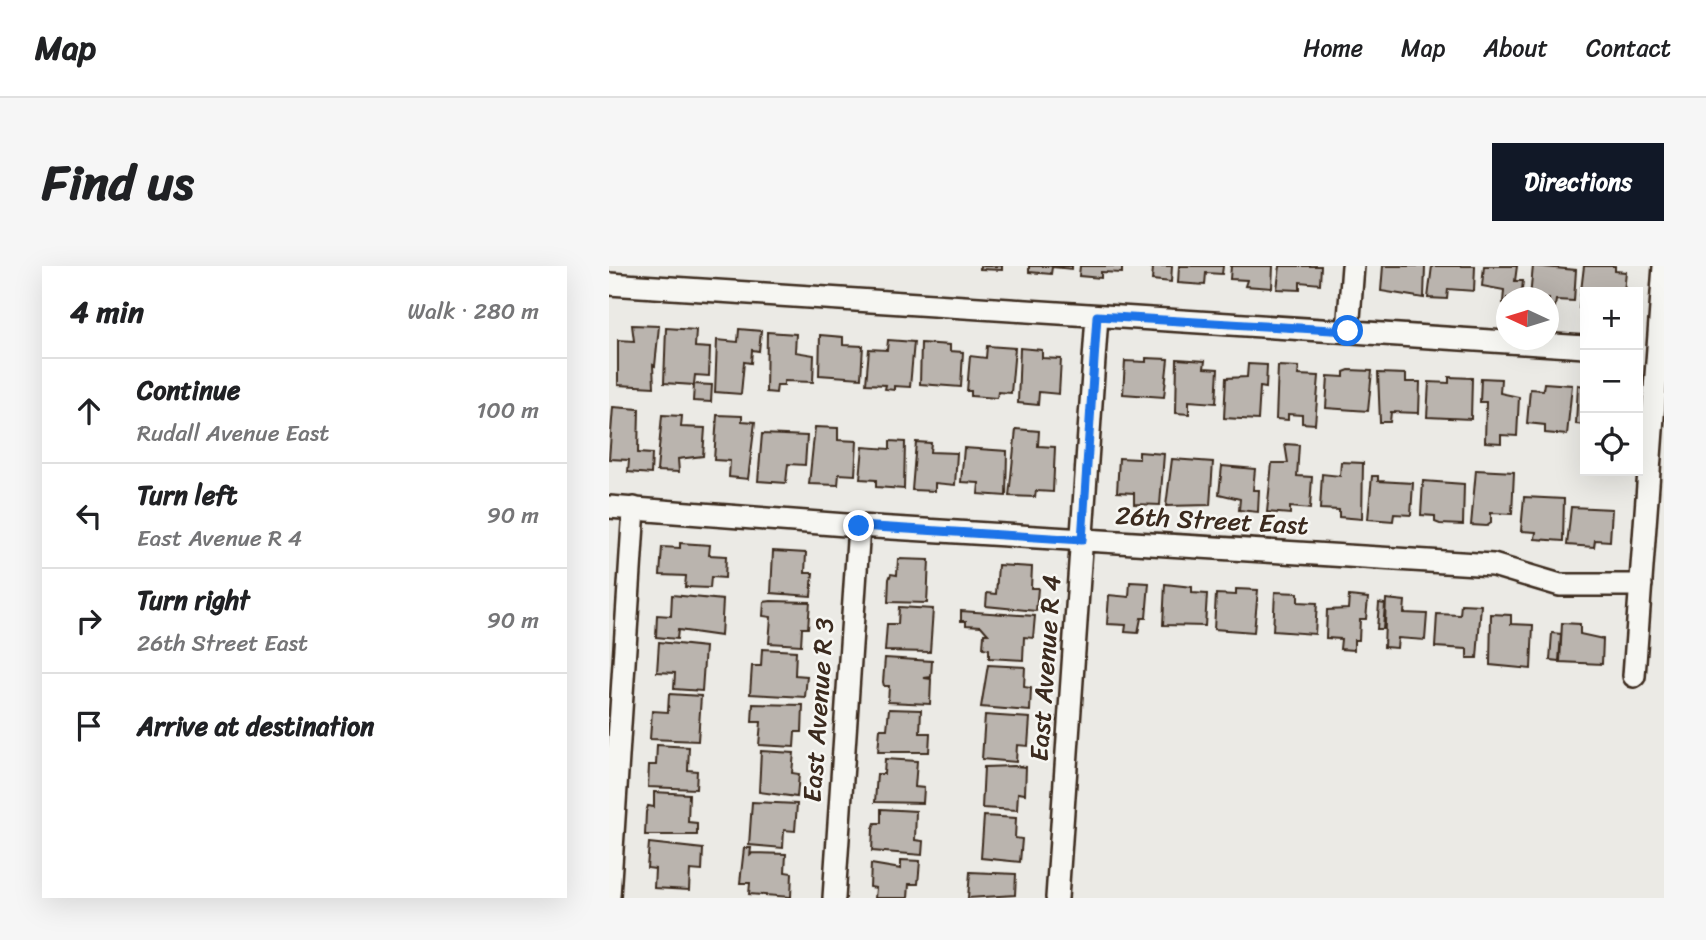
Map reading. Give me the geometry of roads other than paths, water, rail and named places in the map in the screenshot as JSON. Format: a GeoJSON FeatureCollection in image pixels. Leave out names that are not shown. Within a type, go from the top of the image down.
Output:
{"type":"FeatureCollection","features":[{"type":"Feature","properties":{"kind":"street"},"geometry":{"type":"LineString","coordinates":[[1348,331],[1353,266]]}},
{"type":"Feature","properties":{"kind":"street"},"geometry":{"type":"LineString","coordinates":[[1634,676],[1641,585],[1647,351],[1664,266]]}},
{"type":"Feature","properties":{"kind":"street"},"geometry":{"type":"LineString","coordinates":[[609,284],[1580,346]]}},
{"type":"Feature","properties":{"kind":"street","name":"East Avenue R 4"},"geometry":{"type":"LineString","coordinates":[[1057,898],[1097,316]]}},
{"type":"Feature","properties":{"kind":"street","name":"26th Street East"},"geometry":{"type":"LineString","coordinates":[[609,507],[859,526],[1493,565],[1560,585],[1641,585]]}},
{"type":"Feature","properties":{"kind":"street"},"geometry":{"type":"LineString","coordinates":[[609,896],[634,508]]}},
{"type":"Feature","properties":{"kind":"street","name":"East Avenue R 3"},"geometry":{"type":"LineString","coordinates":[[834,898],[859,526]]}}]}
